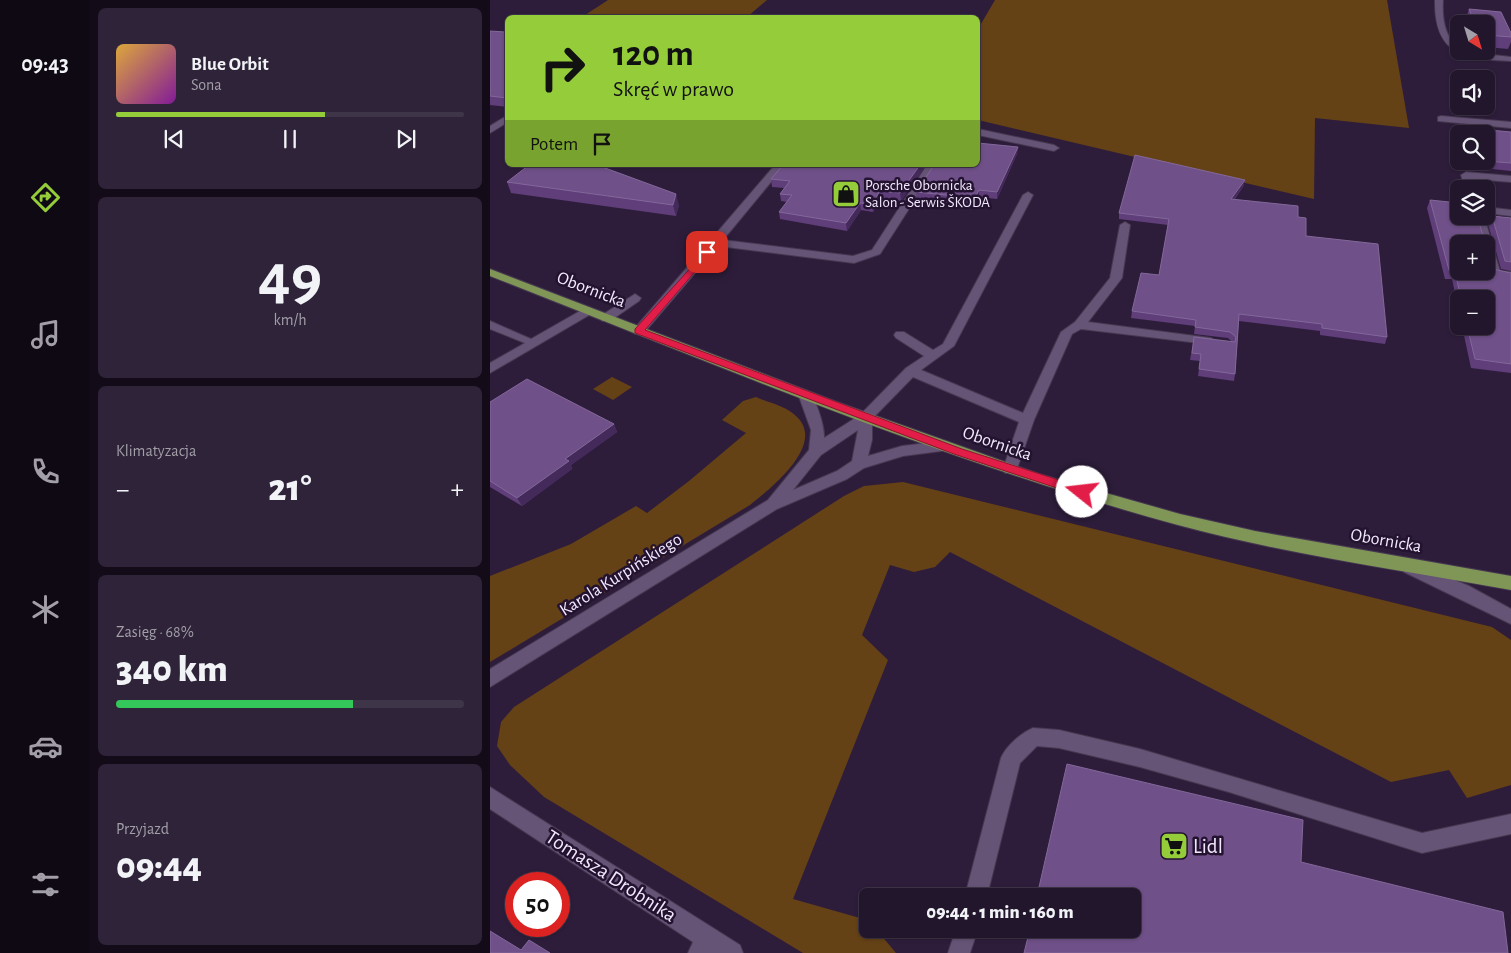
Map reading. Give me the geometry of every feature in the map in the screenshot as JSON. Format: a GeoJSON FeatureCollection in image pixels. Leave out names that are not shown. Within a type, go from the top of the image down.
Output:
{"type":"FeatureCollection","features":[{"type":"Feature","properties":{"kind":"main road","name":"Obornicka"},"geometry":{"type":"LineString","coordinates":[[490,272],[865,418],[1010,469],[1180,520],[1255,538],[1511,584]]}},
{"type":"Feature","properties":{"kind":"street"},"geometry":{"type":"LineString","coordinates":[[1439,0],[1444,37],[1450,44]]}},
{"type":"Feature","properties":{"kind":"street"},"geometry":{"type":"LineString","coordinates":[[1495,58],[1511,59]]}},
{"type":"Feature","properties":{"kind":"street"},"geometry":{"type":"LineString","coordinates":[[1441,119],[1511,125]]}},
{"type":"Feature","properties":{"kind":"street"},"geometry":{"type":"LineString","coordinates":[[490,130],[505,120]]}},
{"type":"Feature","properties":{"kind":"street"},"geometry":{"type":"LineString","coordinates":[[980,132],[1054,148]]}},
{"type":"Feature","properties":{"kind":"street"},"geometry":{"type":"LineString","coordinates":[[639,331],[778,167]]}},
{"type":"Feature","properties":{"kind":"street"},"geometry":{"type":"LineString","coordinates":[[716,242],[854,260],[866,257],[876,252],[931,167]]}},
{"type":"Feature","properties":{"kind":"street"},"geometry":{"type":"LineString","coordinates":[[1467,180],[1466,175],[1511,179]]}},
{"type":"Feature","properties":{"kind":"street","name":"Karola Kurpińskiego"},"geometry":{"type":"LineString","coordinates":[[772,505],[816,451],[865,418],[911,372],[948,346],[1028,195]]}},
{"type":"Feature","properties":{"kind":"street"},"geometry":{"type":"LineString","coordinates":[[1495,211],[1511,213]]}},
{"type":"Feature","properties":{"kind":"street"},"geometry":{"type":"LineString","coordinates":[[1481,225],[1495,274],[1511,276]]}},
{"type":"Feature","properties":{"kind":"street"},"geometry":{"type":"LineString","coordinates":[[1010,469],[1028,420],[1067,332],[1079,326],[1116,278],[1125,226]]}},
{"type":"Feature","properties":{"kind":"street"},"geometry":{"type":"LineString","coordinates":[[606,318],[635,298]]}},
{"type":"Feature","properties":{"kind":"street"},"geometry":{"type":"LineString","coordinates":[[490,369],[587,311]]}},
{"type":"Feature","properties":{"kind":"street"},"geometry":{"type":"LineString","coordinates":[[490,325],[525,339]]}},
{"type":"Feature","properties":{"kind":"street"},"geometry":{"type":"LineString","coordinates":[[1079,326],[1227,344]]}},
{"type":"Feature","properties":{"kind":"street"},"geometry":{"type":"LineString","coordinates":[[900,335],[933,356]]}},
{"type":"Feature","properties":{"kind":"street"},"geometry":{"type":"LineString","coordinates":[[911,372],[1028,420]]}},
{"type":"Feature","properties":{"kind":"street"},"geometry":{"type":"LineString","coordinates":[[804,394],[818,430],[816,451]]}},
{"type":"Feature","properties":{"kind":"street"},"geometry":{"type":"LineString","coordinates":[[859,464],[865,440],[865,418]]}},
{"type":"Feature","properties":{"kind":"street","name":"Karola Kurpińskiego"},"geometry":{"type":"LineString","coordinates":[[490,679],[772,505],[842,475],[859,464],[902,451],[944,446]]}},
{"type":"Feature","properties":{"kind":"street"},"geometry":{"type":"LineString","coordinates":[[1406,566],[1463,591],[1511,617]]}},
{"type":"Feature","properties":{"kind":"street"},"geometry":{"type":"LineString","coordinates":[[978,888],[1011,758],[1033,736],[1059,739],[1140,758],[1229,783],[1422,843],[1511,824]]}},
{"type":"Feature","properties":{"kind":"street","name":"Tomasza Drobnika"},"geometry":{"type":"LineString","coordinates":[[490,797],[703,946],[732,953]]}},
{"type":"Feature","properties":{"kind":"street"},"geometry":{"type":"LineString","coordinates":[[959,953],[964,938]]}},
{"type":"Feature","properties":{"kind":"shaded area"},"geometry":{"type":"Polygon","coordinates":[[[608,0],[767,0],[749,15],[585,15],[608,0]]]}},
{"type":"Feature","properties":{"kind":"shaded area"},"geometry":{"type":"Polygon","coordinates":[[[995,0],[1387,0],[1409,128],[1315,118],[1314,199],[980,120],[980,26],[995,0]]]}},
{"type":"Feature","properties":{"kind":"shaded area"},"geometry":{"type":"Polygon","coordinates":[[[612,377],[632,387],[613,400],[593,389],[612,377]]]}},
{"type":"Feature","properties":{"kind":"shaded area"},"geometry":{"type":"Polygon","coordinates":[[[756,397],[793,413],[804,428],[805,440],[800,453],[781,478],[750,505],[490,662],[490,576],[571,544],[636,506],[647,513],[689,481],[746,433],[722,420],[743,401],[756,397]]]}},
{"type":"Feature","properties":{"kind":"shaded area"},"geometry":{"type":"Polygon","coordinates":[[[903,482],[1492,627],[1511,640],[1511,785],[1467,798],[1449,770],[1391,782],[950,552],[935,567],[914,572],[890,565],[862,635],[888,660],[793,899],[859,918],[859,938],[884,938],[896,953],[803,953],[544,797],[510,765],[497,746],[501,722],[514,707],[844,496],[864,486],[903,482]]]}},
{"type":"Feature","properties":{"kind":"building"},"geometry":{"type":"Polygon","coordinates":[[[1469,9],[1501,12],[1511,37],[1495,36],[1495,15],[1471,15],[1469,9]]]}},
{"type":"Feature","properties":{"kind":"building"},"geometry":{"type":"Polygon","coordinates":[[[490,31],[505,32],[505,98],[490,96],[490,31]]]}},
{"type":"Feature","properties":{"kind":"building"},"geometry":{"type":"Polygon","coordinates":[[[1495,131],[1511,132],[1511,163],[1495,162],[1495,131]]]}},
{"type":"Feature","properties":{"kind":"building"},"geometry":{"type":"Polygon","coordinates":[[[980,143],[1018,147],[997,192],[979,190],[975,198],[916,192],[933,167],[980,167],[980,143]]]}},
{"type":"Feature","properties":{"kind":"building"},"geometry":{"type":"Polygon","coordinates":[[[1135,155],[1245,180],[1231,199],[1298,206],[1298,217],[1306,218],[1306,236],[1378,244],[1387,337],[1322,328],[1322,324],[1239,314],[1235,374],[1199,369],[1201,354],[1192,353],[1194,337],[1235,342],[1236,337],[1230,332],[1195,327],[1196,320],[1132,311],[1141,273],[1159,275],[1169,219],[1119,213],[1135,155]]]}},
{"type":"Feature","properties":{"kind":"building"},"geometry":{"type":"Polygon","coordinates":[[[526,167],[602,167],[676,194],[673,205],[507,182],[526,167]]]}},
{"type":"Feature","properties":{"kind":"building","name":"Porsche Obornicka Salon - Serwis ŠKODA"},"geometry":{"type":"Polygon","coordinates":[[[781,167],[919,167],[900,193],[880,191],[872,204],[860,203],[846,223],[779,212],[792,195],[780,194],[790,181],[771,179],[781,167]]]}},
{"type":"Feature","properties":{"kind":"building"},"geometry":{"type":"Polygon","coordinates":[[[1430,200],[1450,202],[1450,225],[1480,225],[1483,235],[1450,235],[1450,270],[1430,200]]]}},
{"type":"Feature","properties":{"kind":"building"},"geometry":{"type":"Polygon","coordinates":[[[1495,216],[1511,218],[1511,262],[1505,261],[1495,225],[1495,216]]]}},
{"type":"Feature","properties":{"kind":"building"},"geometry":{"type":"Polygon","coordinates":[[[1495,269],[1511,273],[1511,364],[1475,359],[1469,335],[1495,335],[1495,290],[1459,290],[1457,280],[1495,280],[1495,269]]]}},
{"type":"Feature","properties":{"kind":"building"},"geometry":{"type":"Polygon","coordinates":[[[527,379],[614,424],[565,459],[569,461],[517,498],[490,481],[490,402],[527,379]]]}},
{"type":"Feature","properties":{"kind":"building","name":"Lidl"},"geometry":{"type":"Polygon","coordinates":[[[1067,764],[1303,820],[1301,862],[1503,912],[1508,953],[1024,953],[1028,938],[1141,938],[1141,888],[1039,888],[1067,764]]]}},
{"type":"Feature","properties":{"kind":"building"},"geometry":{"type":"Polygon","coordinates":[[[490,931],[521,950],[529,940],[550,953],[490,953],[490,931]]]}},
{"type":"Feature","properties":{"kind":"place","name":"Porsche Obornicka Salon - Serwis ŠKODA"},"geometry":{"type":"Point","coordinates":[846,194]}},
{"type":"Feature","properties":{"kind":"place","name":"Lidl"},"geometry":{"type":"Point","coordinates":[1174,846]}},
{"type":"Feature","properties":{"kind":"route"},"geometry":{"type":"LineString","coordinates":[[707,252],[639,331],[958,451],[1034,478],[1082,492]]}}]}
